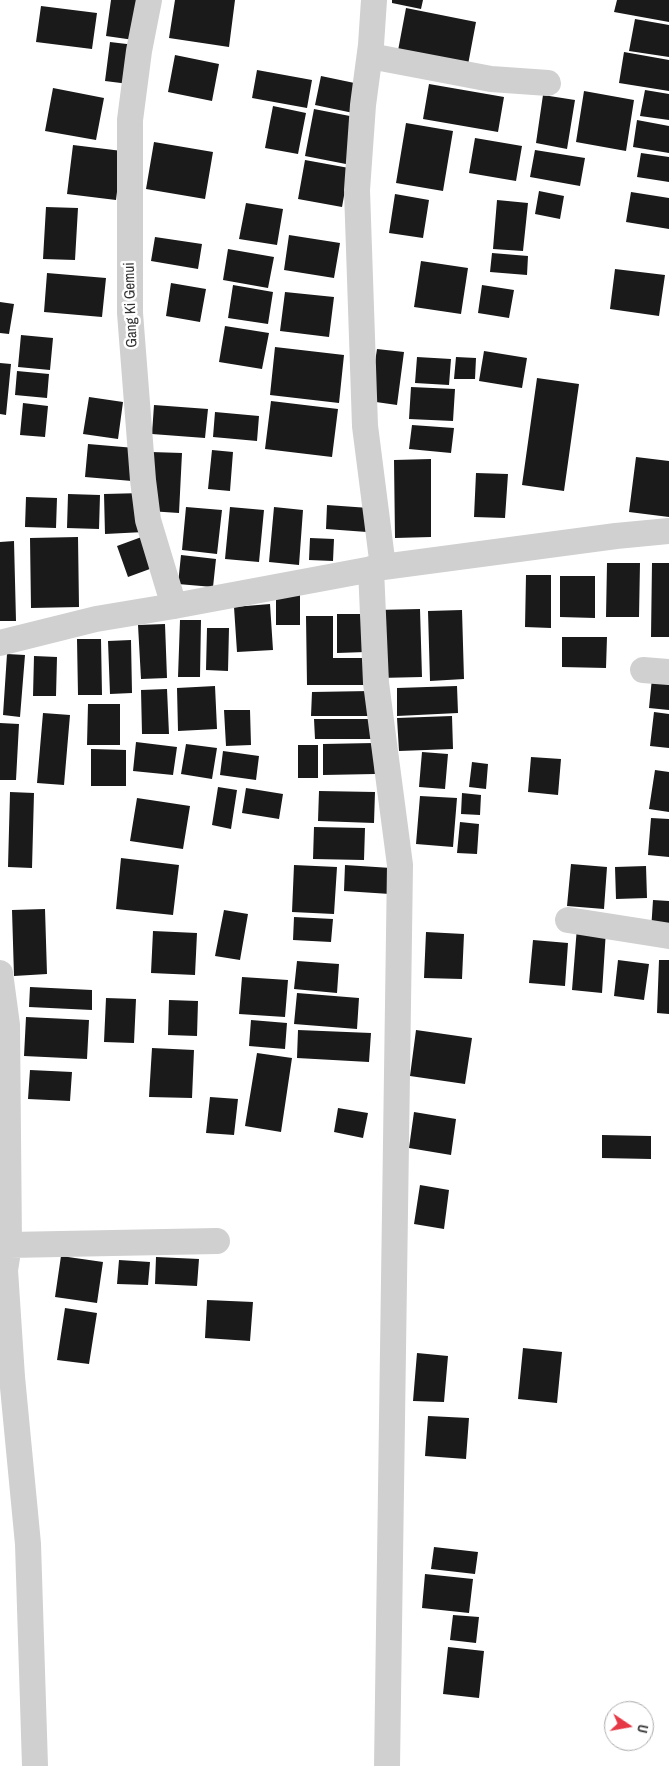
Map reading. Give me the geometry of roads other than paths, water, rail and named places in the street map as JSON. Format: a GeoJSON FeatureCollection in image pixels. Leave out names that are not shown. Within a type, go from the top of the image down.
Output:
{"type":"FeatureCollection","features":[{"type":"Feature","properties":{"kind":"street","name":"Gang Ki Gemui"},"geometry":{"type":"LineString","coordinates":[[149,0],[139,51],[130,120],[130,313],[143,480],[148,520],[174,606]]}},
{"type":"Feature","properties":{"kind":"street"},"geometry":{"type":"LineString","coordinates":[[374,0],[370,56],[363,105],[357,190],[365,426],[377,568],[376,683],[400,865],[387,1766]]}},
{"type":"Feature","properties":{"kind":"street"},"geometry":{"type":"LineString","coordinates":[[370,56],[491,79],[548,84]]}},
{"type":"Feature","properties":{"kind":"street"},"geometry":{"type":"LineString","coordinates":[[0,643],[96,619],[377,568],[616,536],[669,531]]}},
{"type":"Feature","properties":{"kind":"street"},"geometry":{"type":"LineString","coordinates":[[643,670],[669,672]]}},
{"type":"Feature","properties":{"kind":"street"},"geometry":{"type":"LineString","coordinates":[[568,920],[669,936]]}},
{"type":"Feature","properties":{"kind":"street"},"geometry":{"type":"LineString","coordinates":[[0,973],[7,1024],[5,1262],[12,1377],[28,1544],[35,1766]]}},
{"type":"Feature","properties":{"kind":"street"},"geometry":{"type":"LineString","coordinates":[[5,1262],[217,1241]]}}]}
